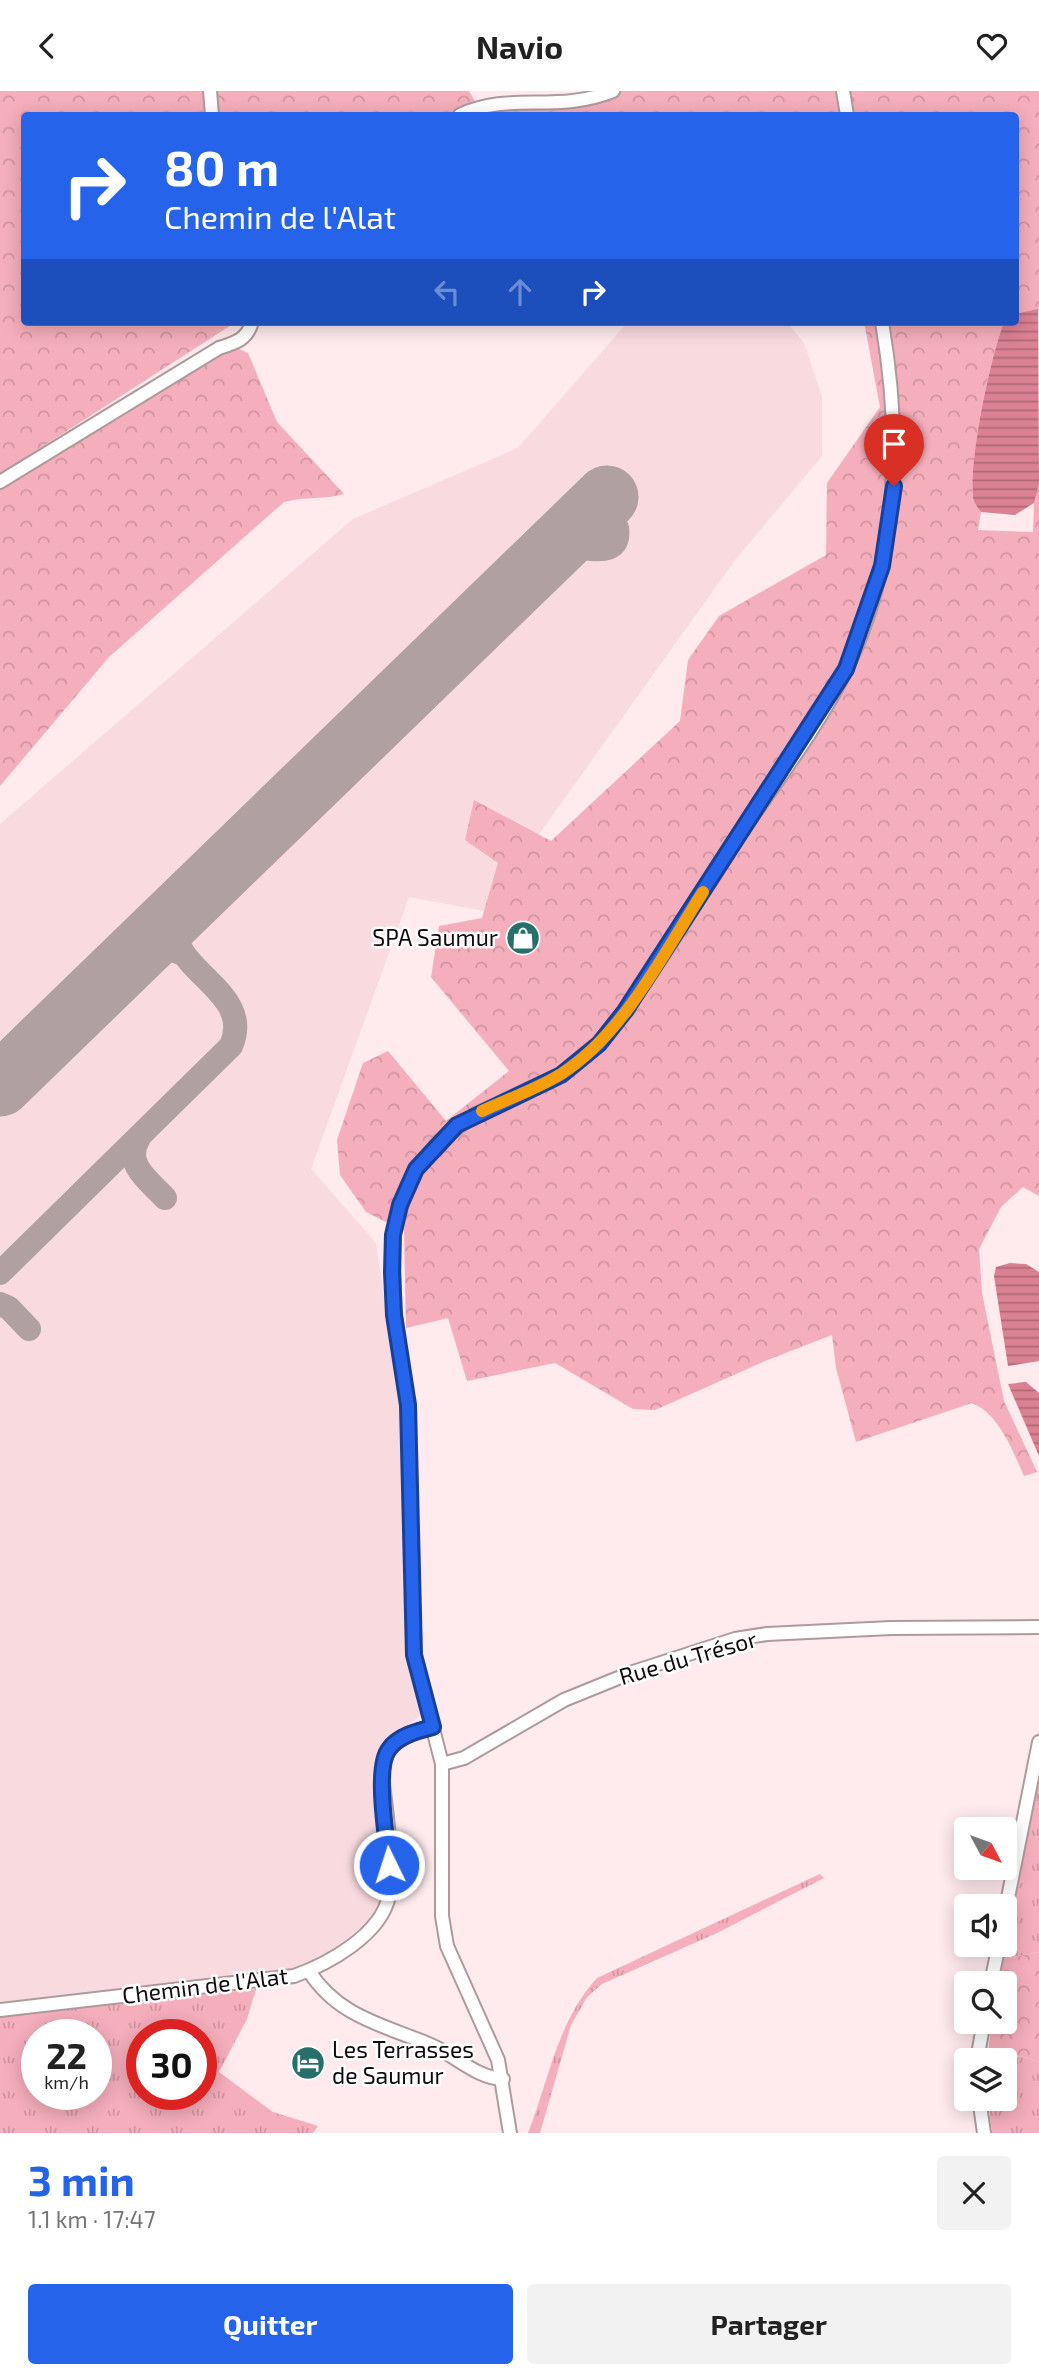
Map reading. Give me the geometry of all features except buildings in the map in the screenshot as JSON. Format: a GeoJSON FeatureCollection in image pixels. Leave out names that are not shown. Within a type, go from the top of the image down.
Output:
{"type":"FeatureCollection","features":[{"type":"Feature","properties":{"kind":"street"},"geometry":{"type":"LineString","coordinates":[[210,91],[212,112]]}},
{"type":"Feature","properties":{"kind":"street"},"geometry":{"type":"LineString","coordinates":[[465,112],[481,103],[501,100],[565,103],[613,91]]}},
{"type":"Feature","properties":{"kind":"street"},"geometry":{"type":"LineString","coordinates":[[843,91],[846,112]]}},
{"type":"Feature","properties":{"kind":"street"},"geometry":{"type":"LineString","coordinates":[[0,482],[219,348],[239,341],[248,334],[251,326]]}},
{"type":"Feature","properties":{"kind":"street"},"geometry":{"type":"LineString","coordinates":[[510,2133],[498,2060],[447,1946],[441,1877],[442,1764],[414,1655],[408,1405],[394,1315],[393,1235],[400,1205],[416,1169],[457,1125],[561,1075],[599,1044],[613,1027],[846,669],[875,591],[892,512],[896,461],[882,326]]}},
{"type":"Feature","properties":{"kind":"street","name":"Rue du Trésor"},"geometry":{"type":"LineString","coordinates":[[442,1764],[464,1758],[564,1699],[633,1672],[735,1639],[767,1634],[891,1628],[1039,1627]]}},
{"type":"Feature","properties":{"kind":"street","name":"Chemin de l'Alat"},"geometry":{"type":"LineString","coordinates":[[0,2010],[252,1982],[309,1971],[365,1933],[385,1908],[390,1887],[382,1773],[385,1755],[398,1739],[433,1727]]}},
{"type":"Feature","properties":{"kind":"street"},"geometry":{"type":"LineString","coordinates":[[1009,1894],[1039,1742]]}},
{"type":"Feature","properties":{"kind":"street"},"geometry":{"type":"LineString","coordinates":[[309,1971],[342,2008],[378,2027],[432,2045],[475,2070],[503,2079]]}},
{"type":"Feature","properties":{"kind":"street"},"geometry":{"type":"LineString","coordinates":[[981,2111],[984,2133]]}},
{"type":"Feature","properties":{"kind":"shaded area"},"geometry":{"type":"Polygon","coordinates":[[[1038,309],[1039,484],[1034,503],[1015,515],[981,512],[973,498],[973,481],[982,409],[1003,326],[1019,326],[1019,313],[1038,309]]]}},
{"type":"Feature","properties":{"kind":"shaded area"},"geometry":{"type":"Polygon","coordinates":[[[625,326],[790,326],[804,343],[822,397],[822,456],[735,560],[484,911],[409,897],[311,1169],[376,1243],[403,1431],[407,1504],[408,1656],[422,1714],[377,1751],[375,1783],[384,1895],[368,1922],[325,1955],[291,1972],[0,2002],[0,824],[353,519],[518,448],[625,326]]]}},
{"type":"Feature","properties":{"kind":"shaded area"},"geometry":{"type":"Polygon","coordinates":[[[1010,1263],[1026,1264],[1039,1272],[1039,1361],[1008,1366],[994,1276],[996,1267],[1010,1263]]]}},
{"type":"Feature","properties":{"kind":"shaded area"},"geometry":{"type":"Polygon","coordinates":[[[1026,1382],[1039,1393],[1039,1456],[1008,1384],[1026,1382]]]}},
{"type":"Feature","properties":{"kind":"green space"},"geometry":{"type":"Polygon","coordinates":[[[0,91],[469,91],[476,103],[550,109],[586,104],[621,91],[1039,91],[1039,310],[1019,313],[1019,112],[21,112],[21,326],[230,326],[0,474],[0,91]]]}},
{"type":"Feature","properties":{"kind":"green space"},"geometry":{"type":"Polygon","coordinates":[[[865,326],[1003,326],[987,384],[974,459],[973,498],[981,512],[978,530],[1033,532],[1034,503],[1039,484],[1039,1196],[1023,1187],[1001,1207],[979,1249],[982,1293],[1004,1401],[1037,1472],[1024,1476],[997,1424],[982,1408],[972,1403],[856,1442],[836,1368],[832,1335],[765,1361],[655,1410],[633,1409],[555,1363],[467,1381],[448,1318],[406,1328],[404,1231],[366,1212],[340,1175],[337,1140],[363,1063],[388,1051],[446,1121],[509,1071],[431,977],[439,926],[482,918],[498,863],[465,840],[474,800],[551,841],[680,721],[688,660],[719,616],[826,555],[827,483],[880,407],[865,326]]]}},
{"type":"Feature","properties":{"kind":"green space"},"geometry":{"type":"Polygon","coordinates":[[[237,348],[248,353],[277,422],[344,494],[284,502],[109,657],[0,786],[0,489],[215,354],[237,348]]]}},
{"type":"Feature","properties":{"kind":"green space"},"geometry":{"type":"Polygon","coordinates":[[[1039,1774],[1039,1952],[1017,1956],[1016,1894],[1039,1774]]]}},
{"type":"Feature","properties":{"kind":"green space"},"geometry":{"type":"Polygon","coordinates":[[[820,1874],[824,1878],[717,1933],[602,1984],[587,1997],[571,2025],[540,2133],[528,2133],[563,2032],[583,1995],[597,1978],[820,1874]]]}},
{"type":"Feature","properties":{"kind":"green space"},"geometry":{"type":"Polygon","coordinates":[[[1039,1952],[1039,2062],[1017,2056],[1017,2048],[989,2048],[990,2034],[1017,2034],[1017,1971],[1001,1971],[1003,1959],[1039,1952]]]}},
{"type":"Feature","properties":{"kind":"green space"},"geometry":{"type":"Polygon","coordinates":[[[256,1989],[247,2019],[219,2072],[273,2112],[318,2126],[313,2133],[0,2133],[0,2015],[256,1989]]]}},
{"type":"Feature","properties":{"kind":"green space"},"geometry":{"type":"Polygon","coordinates":[[[1017,2057],[1039,2062],[1039,2133],[992,2133],[989,2111],[1017,2111],[1017,2057]]]}},
{"type":"Feature","properties":{"kind":"taxiway"},"geometry":{"type":"LineString","coordinates":[[538,564],[560,548],[606,549],[613,545],[617,539],[617,528],[598,506]]}},
{"type":"Feature","properties":{"kind":"taxiway"},"geometry":{"type":"LineString","coordinates":[[0,1273],[231,1046],[235,1025],[230,1007],[190,962],[180,946],[176,929],[183,909]]}},
{"type":"Feature","properties":{"kind":"taxiway"},"geometry":{"type":"LineString","coordinates":[[135,955],[161,946],[183,954]]}},
{"type":"Feature","properties":{"kind":"taxiway"},"geometry":{"type":"LineString","coordinates":[[138,1140],[134,1149],[136,1164],[140,1172],[165,1198]]}},
{"type":"Feature","properties":{"kind":"taxiway"},"geometry":{"type":"LineString","coordinates":[[0,1304],[9,1308],[29,1329]]}},
{"type":"Feature","properties":{"kind":"runway"},"geometry":{"type":"LineString","coordinates":[[0,1085],[607,497]]}},
{"type":"Feature","properties":{"kind":"slow traffic"},"geometry":{"type":"LineString","coordinates":[[482,1111],[561,1075],[599,1044],[625,1011],[703,892]]}},
{"type":"Feature","properties":{"kind":"place","name":"SPA Saumur"},"geometry":{"type":"Point","coordinates":[523,938]}},
{"type":"Feature","properties":{"kind":"place","name":"Les Terrasses de Saumur"},"geometry":{"type":"Point","coordinates":[308,2063]}},
{"type":"Feature","properties":{"kind":"route"},"geometry":{"type":"LineString","coordinates":[[389,1865],[382,1773],[385,1755],[398,1739],[433,1727],[414,1655],[408,1405],[394,1315],[391,1251],[400,1205],[416,1169],[439,1141],[457,1125],[561,1075],[599,1044],[625,1011],[825,706],[846,669],[867,616],[882,566],[894,486]]}}]}
